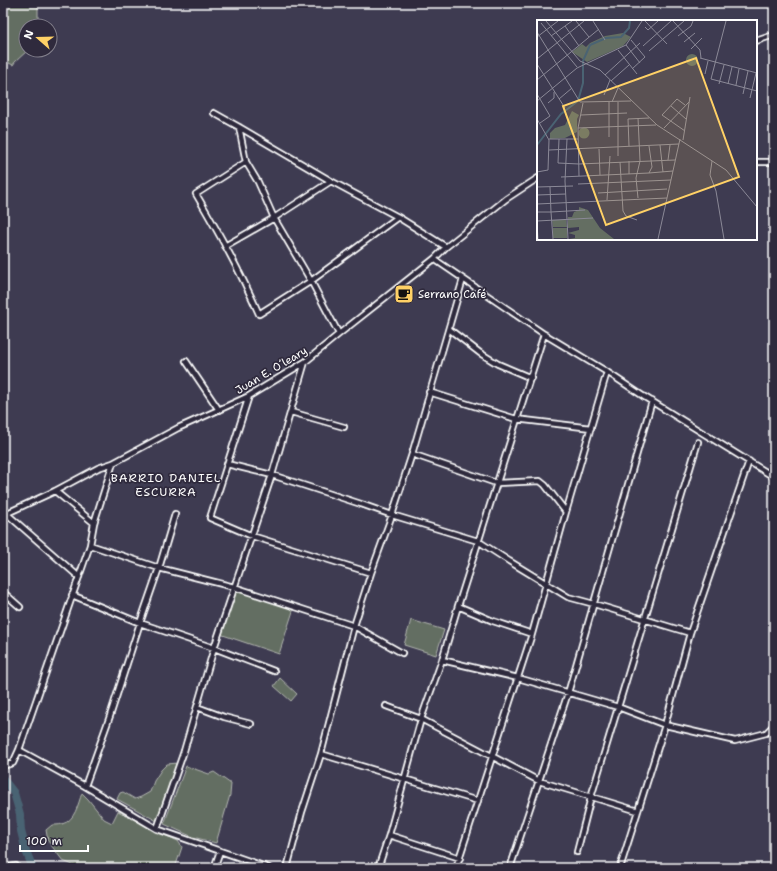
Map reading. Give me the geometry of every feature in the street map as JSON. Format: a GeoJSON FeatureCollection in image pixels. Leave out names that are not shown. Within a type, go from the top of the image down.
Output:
{"type":"FeatureCollection","features":[{"type":"Feature","properties":{"kind":"street"},"geometry":{"type":"LineString","coordinates":[[757,41],[774,35]]}},
{"type":"Feature","properties":{"kind":"street"},"geometry":{"type":"LineString","coordinates":[[214,112],[331,181],[398,217],[446,247]]}},
{"type":"Feature","properties":{"kind":"street"},"geometry":{"type":"LineString","coordinates":[[239,126],[246,162],[258,182],[274,218],[311,281],[339,334]]}},
{"type":"Feature","properties":{"kind":"street"},"geometry":{"type":"LineString","coordinates":[[246,162],[196,194],[250,293],[259,314],[311,281],[398,217]]}},
{"type":"Feature","properties":{"kind":"street"},"geometry":{"type":"LineString","coordinates":[[757,162],[774,162]]}},
{"type":"Feature","properties":{"kind":"street","name":"Juan E. O´leary"},"geometry":{"type":"LineString","coordinates":[[5,514],[98,468],[113,463],[178,428],[249,396],[305,362],[434,259],[446,247],[506,199],[537,179]]}},
{"type":"Feature","properties":{"kind":"street"},"geometry":{"type":"LineString","coordinates":[[225,246],[274,218],[331,181]]}},
{"type":"Feature","properties":{"kind":"street"},"geometry":{"type":"LineString","coordinates":[[434,259],[544,334],[774,477]]}},
{"type":"Feature","properties":{"kind":"street"},"geometry":{"type":"LineString","coordinates":[[287,868],[302,812],[321,754],[354,626],[412,454],[463,279]]}},
{"type":"Feature","properties":{"kind":"street"},"geometry":{"type":"LineString","coordinates":[[449,329],[480,353],[498,364],[531,378]]}},
{"type":"Feature","properties":{"kind":"street"},"geometry":{"type":"LineString","coordinates":[[378,868],[389,835],[421,719],[442,660],[516,419],[531,378],[544,334]]}},
{"type":"Feature","properties":{"kind":"street"},"geometry":{"type":"LineString","coordinates":[[186,361],[219,410]]}},
{"type":"Feature","properties":{"kind":"street"},"geometry":{"type":"LineString","coordinates":[[157,829],[184,751],[214,648],[272,475],[305,362]]}},
{"type":"Feature","properties":{"kind":"street"},"geometry":{"type":"LineString","coordinates":[[456,868],[532,634],[607,372]]}},
{"type":"Feature","properties":{"kind":"street"},"geometry":{"type":"LineString","coordinates":[[429,392],[516,419],[591,428]]}},
{"type":"Feature","properties":{"kind":"street"},"geometry":{"type":"LineString","coordinates":[[249,396],[210,518],[252,536],[371,573]]}},
{"type":"Feature","properties":{"kind":"street"},"geometry":{"type":"LineString","coordinates":[[510,868],[568,692],[652,401]]}},
{"type":"Feature","properties":{"kind":"street"},"geometry":{"type":"LineString","coordinates":[[291,412],[344,427]]}},
{"type":"Feature","properties":{"kind":"street"},"geometry":{"type":"LineString","coordinates":[[577,852],[591,797],[698,442]]}},
{"type":"Feature","properties":{"kind":"street"},"geometry":{"type":"LineString","coordinates":[[412,454],[496,483],[540,481],[545,485],[566,512]]}},
{"type":"Feature","properties":{"kind":"street"},"geometry":{"type":"LineString","coordinates":[[620,868],[666,725],[690,633],[749,461]]}},
{"type":"Feature","properties":{"kind":"street"},"geometry":{"type":"LineString","coordinates":[[3,766],[13,764],[19,750],[90,545],[94,523],[113,463]]}},
{"type":"Feature","properties":{"kind":"street"},"geometry":{"type":"LineString","coordinates":[[227,464],[272,475],[392,515],[478,541],[568,597],[690,633]]}},
{"type":"Feature","properties":{"kind":"street"},"geometry":{"type":"LineString","coordinates":[[55,490],[94,523]]}},
{"type":"Feature","properties":{"kind":"street"},"geometry":{"type":"LineString","coordinates":[[5,514],[79,577]]}},
{"type":"Feature","properties":{"kind":"street"},"geometry":{"type":"LineString","coordinates":[[85,786],[159,568],[175,514]]}},
{"type":"Feature","properties":{"kind":"street"},"geometry":{"type":"LineString","coordinates":[[90,545],[159,568],[234,587],[354,626],[402,653]]}},
{"type":"Feature","properties":{"kind":"street"},"geometry":{"type":"LineString","coordinates":[[3,592],[20,607]]}},
{"type":"Feature","properties":{"kind":"street"},"geometry":{"type":"LineString","coordinates":[[72,595],[140,623],[214,648],[274,671]]}},
{"type":"Feature","properties":{"kind":"street"},"geometry":{"type":"LineString","coordinates":[[458,606],[493,621],[532,634]]}},
{"type":"Feature","properties":{"kind":"street"},"geometry":{"type":"LineString","coordinates":[[442,660],[518,678],[568,692],[618,707],[666,725],[735,741],[766,733],[774,724]]}},
{"type":"Feature","properties":{"kind":"street"},"geometry":{"type":"LineString","coordinates":[[386,706],[421,719],[539,781],[638,811]]}},
{"type":"Feature","properties":{"kind":"street"},"geometry":{"type":"LineString","coordinates":[[197,707],[224,717],[251,724]]}},
{"type":"Feature","properties":{"kind":"street"},"geometry":{"type":"LineString","coordinates":[[19,750],[85,786],[157,829],[269,868]]}},
{"type":"Feature","properties":{"kind":"street"},"geometry":{"type":"LineString","coordinates":[[321,754],[478,801]]}},
{"type":"Feature","properties":{"kind":"street"},"geometry":{"type":"LineString","coordinates":[[389,835],[460,858]]}},
{"type":"Feature","properties":{"kind":"street"},"geometry":{"type":"LineString","coordinates":[[214,868],[220,851]]}},
{"type":"Feature","properties":{"kind":"street"},"geometry":{"type":"LineString","coordinates":[[5,868],[16,866]]}},
{"type":"Feature","properties":{"kind":"green space"},"geometry":{"type":"Polygon","coordinates":[[[3,3],[35,3],[38,5],[38,18],[18,18],[18,58],[19,58],[13,65],[3,60],[3,3]]]}},
{"type":"Feature","properties":{"kind":"green space"},"geometry":{"type":"Polygon","coordinates":[[[235,588],[294,608],[279,654],[220,634],[235,588]]]}},
{"type":"Feature","properties":{"kind":"green space"},"geometry":{"type":"Polygon","coordinates":[[[411,620],[444,630],[436,655],[404,645],[411,620]]]}},
{"type":"Feature","properties":{"kind":"green space"},"geometry":{"type":"Polygon","coordinates":[[[280,678],[297,694],[291,701],[274,686],[280,678]]]}},
{"type":"Feature","properties":{"kind":"green space"},"geometry":{"type":"Polygon","coordinates":[[[178,763],[157,821],[117,799],[120,793],[123,792],[135,799],[150,792],[154,781],[161,770],[167,764],[178,763]]]}},
{"type":"Feature","properties":{"kind":"green space"},"geometry":{"type":"Polygon","coordinates":[[[186,766],[209,774],[214,772],[231,784],[230,795],[216,843],[193,837],[164,824],[186,766]]]}},
{"type":"Feature","properties":{"kind":"green space"},"geometry":{"type":"Polygon","coordinates":[[[82,793],[104,819],[112,823],[118,811],[157,832],[178,841],[182,847],[175,868],[85,868],[63,861],[48,841],[46,830],[52,825],[58,825],[66,822],[73,816],[82,793]]]}},
{"type":"Feature","properties":{"kind":"waterway"},"geometry":{"type":"LineString","coordinates":[[3,779],[14,793],[20,814],[21,831],[26,851],[33,868]]}},
{"type":"Feature","properties":{"kind":"place","name":"Serrano Café"},"geometry":{"type":"Point","coordinates":[404,294]}},
{"type":"Feature","properties":{"kind":"district","name":"BARRIO DANIEL ESCURRA"},"geometry":{"type":"Point","coordinates":[166,485]}}]}
